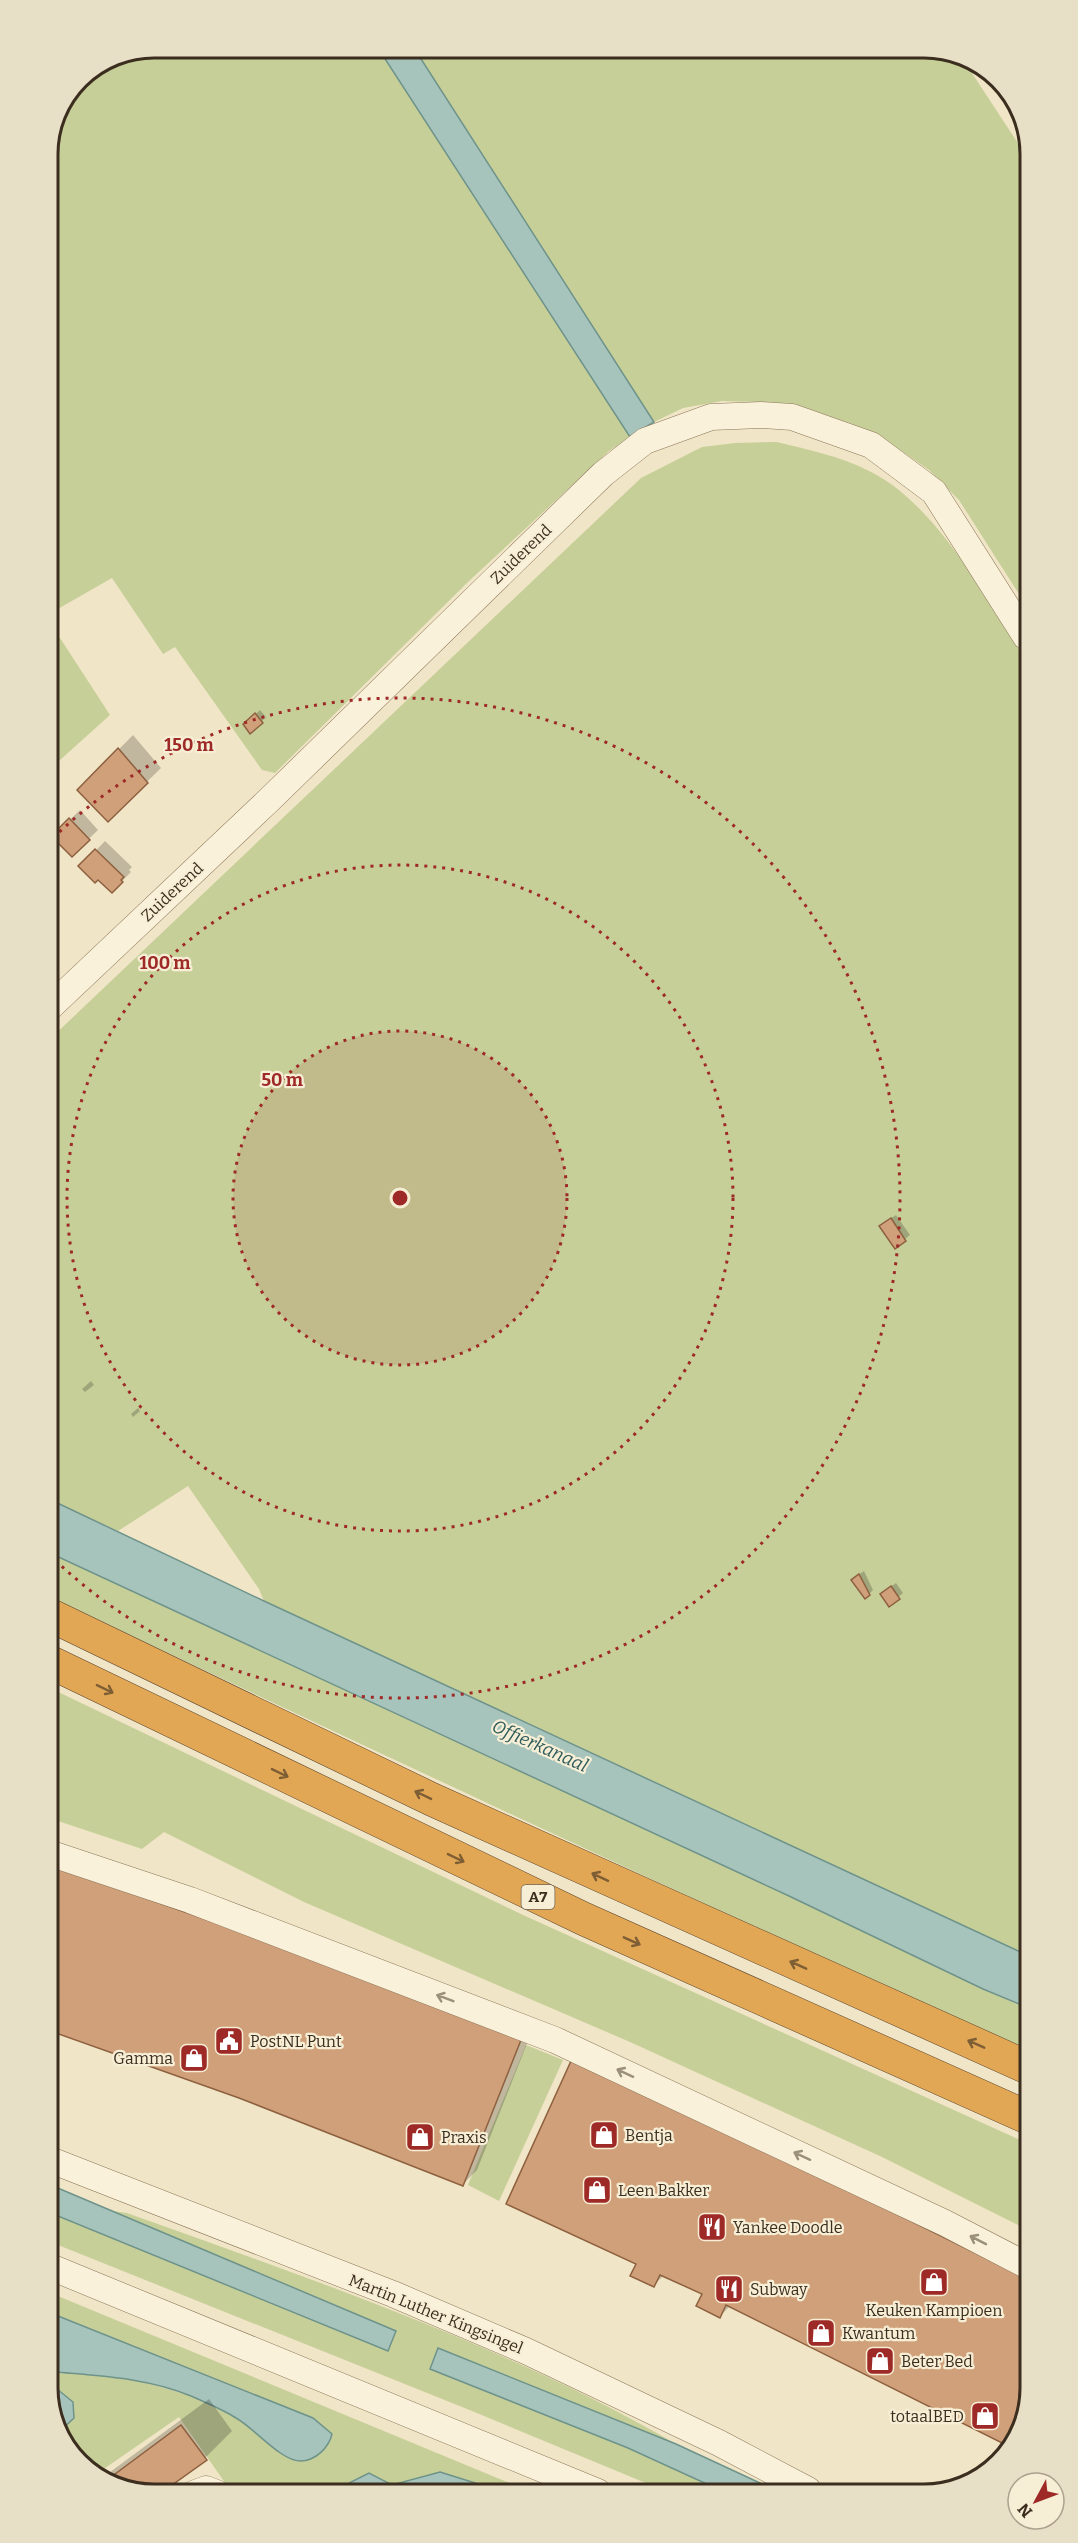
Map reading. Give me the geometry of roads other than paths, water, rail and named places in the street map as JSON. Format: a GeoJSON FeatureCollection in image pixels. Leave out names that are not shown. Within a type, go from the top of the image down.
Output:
{"type":"FeatureCollection","features":[{"type":"Feature","properties":{"kind":"highway"},"geometry":{"type":"LineString","coordinates":[[58,1619],[452,1809],[1019,2064]]}},
{"type":"Feature","properties":{"kind":"highway","name":"A7"},"geometry":{"type":"LineString","coordinates":[[58,1667],[584,1919],[1019,2114]]}},
{"type":"Feature","properties":{"kind":"street","name":"Zuiderend"},"geometry":{"type":"LineString","coordinates":[[59,999],[286,784],[603,474],[645,441],[684,425],[711,417],[761,415],[792,417],[871,445],[934,492],[1019,626]]}},
{"type":"Feature","properties":{"kind":"street"},"geometry":{"type":"LineString","coordinates":[[58,1856],[190,1900],[555,2040],[945,2223],[1019,2261]]}},
{"type":"Feature","properties":{"kind":"street","name":"Martin Luther Kingsingel"},"geometry":{"type":"LineString","coordinates":[[58,2163],[393,2294],[526,2351],[718,2443],[797,2484]]}},
{"type":"Feature","properties":{"kind":"street"},"geometry":{"type":"LineString","coordinates":[[58,2270],[579,2484]]}},
{"type":"Feature","properties":{"kind":"water"},"geometry":{"type":"Polygon","coordinates":[[[385,58],[421,58],[654,422],[630,437],[385,58]]]}},
{"type":"Feature","properties":{"kind":"water","name":"Offierkanaal"},"geometry":{"type":"Polygon","coordinates":[[[58,1504],[1019,1951],[1019,2004],[983,1989],[789,1896],[58,1557],[58,1504]]]}},
{"type":"Feature","properties":{"kind":"water"},"geometry":{"type":"Polygon","coordinates":[[[58,2188],[396,2331],[388,2351],[58,2216],[58,2188]]]}},
{"type":"Feature","properties":{"kind":"water"},"geometry":{"type":"Polygon","coordinates":[[[58,2316],[313,2418],[332,2434],[325,2448],[316,2456],[300,2461],[292,2460],[276,2450],[243,2422],[191,2396],[158,2385],[58,2372],[58,2316]]]}},
{"type":"Feature","properties":{"kind":"water"},"geometry":{"type":"Polygon","coordinates":[[[438,2348],[676,2444],[762,2484],[707,2484],[628,2448],[430,2369],[438,2348]]]}},
{"type":"Feature","properties":{"kind":"water"},"geometry":{"type":"Polygon","coordinates":[[[58,2390],[73,2402],[74,2418],[66,2425],[60,2407],[58,2390]]]}},
{"type":"Feature","properties":{"kind":"water"},"geometry":{"type":"Polygon","coordinates":[[[440,2472],[477,2484],[396,2484],[440,2472]]]}},
{"type":"Feature","properties":{"kind":"water"},"geometry":{"type":"Polygon","coordinates":[[[369,2473],[390,2484],[348,2484],[369,2473]]]}},
{"type":"Feature","properties":{"kind":"place","name":"PostNL Punt"},"geometry":{"type":"Point","coordinates":[229,2041]}},
{"type":"Feature","properties":{"kind":"place","name":"Gamma"},"geometry":{"type":"Point","coordinates":[194,2058]}},
{"type":"Feature","properties":{"kind":"place","name":"Bentja"},"geometry":{"type":"Point","coordinates":[604,2135]}},
{"type":"Feature","properties":{"kind":"place","name":"Praxis"},"geometry":{"type":"Point","coordinates":[420,2137]}},
{"type":"Feature","properties":{"kind":"place","name":"Leen Bakker"},"geometry":{"type":"Point","coordinates":[597,2190]}},
{"type":"Feature","properties":{"kind":"place","name":"Yankee Doodle"},"geometry":{"type":"Point","coordinates":[712,2227]}},
{"type":"Feature","properties":{"kind":"place","name":"Keuken Kampioen"},"geometry":{"type":"Point","coordinates":[934,2282]}},
{"type":"Feature","properties":{"kind":"place","name":"Subway"},"geometry":{"type":"Point","coordinates":[729,2289]}},
{"type":"Feature","properties":{"kind":"place","name":"Kwantum"},"geometry":{"type":"Point","coordinates":[821,2333]}},
{"type":"Feature","properties":{"kind":"place","name":"Beter Bed"},"geometry":{"type":"Point","coordinates":[880,2361]}},
{"type":"Feature","properties":{"kind":"place","name":"totaalBED"},"geometry":{"type":"Point","coordinates":[985,2416]}}]}
